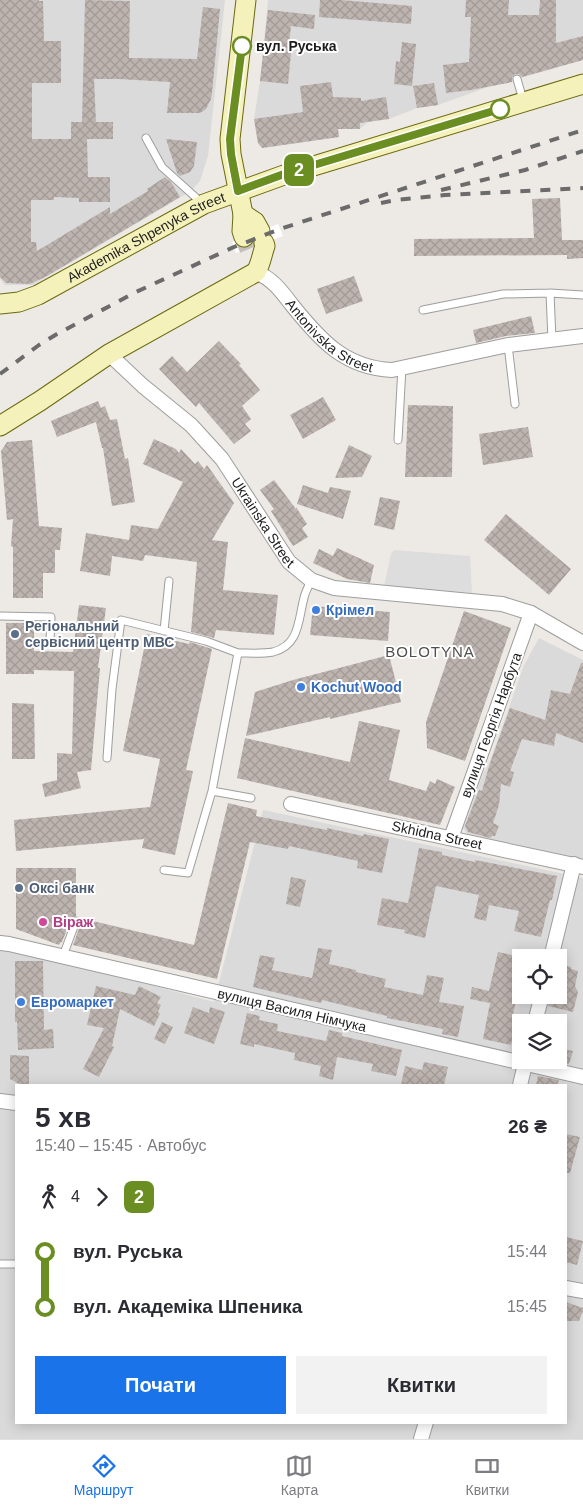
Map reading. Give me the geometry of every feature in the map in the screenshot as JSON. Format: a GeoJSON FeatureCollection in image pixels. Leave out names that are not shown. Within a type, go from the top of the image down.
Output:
{"type":"FeatureCollection","features":[{"type":"Feature","properties":{"kind":"main road"},"geometry":{"type":"LineString","coordinates":[[0,426],[109,354],[256,248],[242,231],[243,214],[231,154],[230,139],[246,0]]}},
{"type":"Feature","properties":{"kind":"main road","name":"Akademika Shpenyka Street"},"geometry":{"type":"LineString","coordinates":[[0,304],[19,302],[38,296],[204,204],[238,191],[284,174],[583,84]]}},
{"type":"Feature","properties":{"kind":"street","name":"Antonivska Street"},"geometry":{"type":"LineString","coordinates":[[256,248],[268,278],[278,287],[313,330],[339,353],[354,362],[368,367],[392,370],[508,345],[583,336]]}},
{"type":"Feature","properties":{"kind":"street","name":"Ukrainska Street"},"geometry":{"type":"LineString","coordinates":[[109,354],[143,386],[191,424],[209,444],[222,459],[289,562],[300,573],[311,580],[334,588],[502,604],[531,613],[583,643]]}},
{"type":"Feature","properties":{"kind":"street","name":"вулиця Георгія Нарбута"},"geometry":{"type":"LineString","coordinates":[[452,838],[531,613]]}},
{"type":"Feature","properties":{"kind":"street","name":"Skhidna Street"},"geometry":{"type":"LineString","coordinates":[[291,804],[578,866]]}},
{"type":"Feature","properties":{"kind":"street"},"geometry":{"type":"LineString","coordinates":[[554,949],[578,866]]}},
{"type":"Feature","properties":{"kind":"street","name":"вулиця Василя Німчука"},"geometry":{"type":"LineString","coordinates":[[0,943],[512,1059]]}},
{"type":"Feature","properties":{"kind":"street"},"geometry":{"type":"LineString","coordinates":[[520,1084],[524,1069]]}},
{"type":"Feature","properties":{"kind":"street","name":"вулиця Василя Німчука"},"geometry":{"type":"LineString","coordinates":[[553,1069],[583,1077]]}},
{"type":"Feature","properties":{"kind":"street"},"geometry":{"type":"LineString","coordinates":[[0,1101],[15,1103]]}},
{"type":"Feature","properties":{"kind":"street"},"geometry":{"type":"LineString","coordinates":[[567,1288],[583,1291]]}},
{"type":"Feature","properties":{"kind":"street"},"geometry":{"type":"LineString","coordinates":[[421,1439],[425,1424]]}},
{"type":"Feature","properties":{"kind":"lane"},"geometry":{"type":"LineString","coordinates":[[517,79],[524,102]]}},
{"type":"Feature","properties":{"kind":"lane"},"geometry":{"type":"LineString","coordinates":[[146,138],[162,167],[191,195],[204,204]]}},
{"type":"Feature","properties":{"kind":"lane"},"geometry":{"type":"LineString","coordinates":[[423,310],[503,294],[550,292],[583,295]]}},
{"type":"Feature","properties":{"kind":"lane"},"geometry":{"type":"LineString","coordinates":[[550,292],[552,340]]}},
{"type":"Feature","properties":{"kind":"lane"},"geometry":{"type":"LineString","coordinates":[[508,345],[515,404]]}},
{"type":"Feature","properties":{"kind":"lane"},"geometry":{"type":"LineString","coordinates":[[398,440],[402,368]]}},
{"type":"Feature","properties":{"kind":"lane"},"geometry":{"type":"LineString","coordinates":[[107,758],[112,690],[121,620],[206,641],[238,653],[272,652],[284,648],[292,641],[297,631],[304,595],[311,580]]}},
{"type":"Feature","properties":{"kind":"lane"},"geometry":{"type":"LineString","coordinates":[[164,631],[169,582]]}},
{"type":"Feature","properties":{"kind":"lane"},"geometry":{"type":"LineString","coordinates":[[0,616],[51,617],[50,641]]}},
{"type":"Feature","properties":{"kind":"lane"},"geometry":{"type":"LineString","coordinates":[[164,870],[188,873],[212,791],[238,653]]}},
{"type":"Feature","properties":{"kind":"lane"},"geometry":{"type":"LineString","coordinates":[[212,791],[251,798]]}},
{"type":"Feature","properties":{"kind":"lane"},"geometry":{"type":"LineString","coordinates":[[63,956],[76,921]]}},
{"type":"Feature","properties":{"kind":"lane"},"geometry":{"type":"LineString","coordinates":[[0,1264],[15,1264]]}},
{"type":"Feature","properties":{"kind":"shaded area"},"geometry":{"type":"Polygon","coordinates":[[[0,0],[225,0],[208,156],[200,181],[191,191],[33,285],[5,285],[0,279],[0,0]]]}},
{"type":"Feature","properties":{"kind":"shaded area"},"geometry":{"type":"Polygon","coordinates":[[[268,0],[583,0],[583,60],[512,82],[488,87],[438,105],[417,108],[389,119],[369,121],[360,129],[338,129],[339,137],[262,148],[258,143],[254,119],[260,81],[268,0]]]}},
{"type":"Feature","properties":{"kind":"shaded area"},"geometry":{"type":"Polygon","coordinates":[[[394,550],[470,556],[472,593],[384,586],[391,554],[394,550]]]}},
{"type":"Feature","properties":{"kind":"shaded area"},"geometry":{"type":"Polygon","coordinates":[[[539,638],[583,660],[583,860],[467,834],[463,828],[483,774],[490,761],[524,665],[539,638]]]}},
{"type":"Feature","properties":{"kind":"shaded area"},"geometry":{"type":"Polygon","coordinates":[[[263,810],[583,878],[583,1439],[0,1439],[0,950],[23,951],[214,1002],[263,810]]]}},
{"type":"Feature","properties":{"kind":"pier"},"geometry":{"type":"Polygon","coordinates":[[[278,224],[283,236],[236,253],[232,242],[278,224]]]}},
{"type":"Feature","properties":{"kind":"building"},"geometry":{"type":"Polygon","coordinates":[[[0,0],[43,1],[44,41],[61,41],[61,83],[32,83],[32,139],[71,139],[71,122],[82,122],[85,0],[130,1],[129,58],[197,59],[203,7],[220,9],[211,99],[206,109],[200,113],[167,113],[170,82],[94,79],[96,122],[113,122],[113,139],[87,139],[88,177],[110,177],[110,202],[79,202],[79,198],[54,197],[54,200],[31,200],[31,242],[36,242],[37,251],[110,207],[110,214],[148,191],[147,189],[165,177],[171,182],[180,197],[47,276],[30,284],[6,283],[0,277],[0,0]]]}},
{"type":"Feature","properties":{"kind":"building"},"geometry":{"type":"Polygon","coordinates":[[[320,0],[412,6],[411,24],[319,17],[320,0]]]}},
{"type":"Feature","properties":{"kind":"building"},"geometry":{"type":"Polygon","coordinates":[[[466,0],[509,0],[508,15],[539,15],[540,0],[556,0],[556,43],[583,36],[583,60],[522,77],[519,74],[515,74],[512,77],[512,82],[446,93],[443,65],[469,62],[471,17],[465,17],[466,0]]]}},
{"type":"Feature","properties":{"kind":"building"},"geometry":{"type":"Polygon","coordinates":[[[268,10],[315,15],[314,29],[291,26],[288,53],[291,53],[288,84],[260,81],[268,10]]]}},
{"type":"Feature","properties":{"kind":"building"},"geometry":{"type":"Polygon","coordinates":[[[402,42],[416,44],[412,86],[394,84],[396,61],[400,62],[402,42]]]}},
{"type":"Feature","properties":{"kind":"building"},"geometry":{"type":"Polygon","coordinates":[[[331,82],[333,97],[361,98],[361,101],[386,97],[389,119],[360,123],[360,129],[338,129],[339,137],[262,148],[258,143],[254,119],[303,112],[300,86],[331,82]]]}},
{"type":"Feature","properties":{"kind":"building"},"geometry":{"type":"Polygon","coordinates":[[[434,83],[438,105],[417,108],[413,86],[434,83]]]}},
{"type":"Feature","properties":{"kind":"building"},"geometry":{"type":"Polygon","coordinates":[[[166,139],[197,142],[194,166],[190,172],[180,176],[177,173],[166,139]]]}},
{"type":"Feature","properties":{"kind":"building"},"geometry":{"type":"Polygon","coordinates":[[[560,198],[562,240],[583,240],[583,258],[567,259],[567,255],[414,256],[414,239],[534,238],[532,199],[560,198]]]}},
{"type":"Feature","properties":{"kind":"building"},"geometry":{"type":"Polygon","coordinates":[[[354,276],[363,301],[326,314],[317,289],[354,276]]]}},
{"type":"Feature","properties":{"kind":"building"},"geometry":{"type":"Polygon","coordinates":[[[531,316],[535,333],[506,336],[476,343],[473,330],[531,316]]]}},
{"type":"Feature","properties":{"kind":"building"},"geometry":{"type":"Polygon","coordinates":[[[219,341],[241,364],[239,365],[260,390],[242,406],[251,419],[245,424],[251,431],[234,444],[199,403],[196,407],[159,369],[172,356],[187,372],[219,341]]]}},
{"type":"Feature","properties":{"kind":"building"},"geometry":{"type":"Polygon","coordinates":[[[323,397],[336,420],[303,439],[290,415],[323,397]]]}},
{"type":"Feature","properties":{"kind":"building"},"geometry":{"type":"Polygon","coordinates":[[[98,401],[101,408],[105,406],[110,420],[117,419],[125,459],[128,458],[135,502],[112,506],[103,448],[96,422],[57,437],[51,421],[98,401]]]}},
{"type":"Feature","properties":{"kind":"building"},"geometry":{"type":"Polygon","coordinates":[[[408,405],[453,406],[452,477],[405,477],[408,405]]]}},
{"type":"Feature","properties":{"kind":"building"},"geometry":{"type":"Polygon","coordinates":[[[528,427],[533,457],[483,465],[479,434],[528,427]]]}},
{"type":"Feature","properties":{"kind":"building"},"geometry":{"type":"Polygon","coordinates":[[[154,439],[176,449],[179,453],[181,449],[195,464],[198,461],[204,469],[207,465],[234,503],[212,540],[228,542],[223,590],[278,595],[274,635],[216,630],[214,638],[191,632],[197,562],[145,555],[143,561],[112,556],[110,576],[80,571],[86,533],[129,540],[131,525],[158,529],[183,482],[143,464],[154,439]]]}},
{"type":"Feature","properties":{"kind":"building"},"geometry":{"type":"Polygon","coordinates":[[[32,440],[39,526],[62,528],[60,550],[55,550],[55,573],[43,573],[43,598],[13,598],[13,547],[11,546],[13,519],[7,520],[1,451],[7,442],[32,440]]]}},
{"type":"Feature","properties":{"kind":"building"},"geometry":{"type":"Polygon","coordinates":[[[349,445],[372,456],[362,477],[335,478],[349,445]]]}},
{"type":"Feature","properties":{"kind":"building"},"geometry":{"type":"Polygon","coordinates":[[[274,480],[307,524],[302,528],[308,537],[293,546],[271,511],[274,509],[260,490],[274,480]]]}},
{"type":"Feature","properties":{"kind":"building"},"geometry":{"type":"Polygon","coordinates":[[[303,485],[328,493],[330,487],[351,491],[343,519],[297,504],[303,485]]]}},
{"type":"Feature","properties":{"kind":"building"},"geometry":{"type":"Polygon","coordinates":[[[380,497],[400,501],[394,530],[374,525],[380,497]]]}},
{"type":"Feature","properties":{"kind":"building"},"geometry":{"type":"Polygon","coordinates":[[[506,514],[571,569],[549,595],[484,540],[506,514]]]}},
{"type":"Feature","properties":{"kind":"building"},"geometry":{"type":"Polygon","coordinates":[[[337,548],[374,565],[370,583],[347,579],[313,563],[319,549],[333,556],[337,548]]]}},
{"type":"Feature","properties":{"kind":"building"},"geometry":{"type":"Polygon","coordinates":[[[79,605],[106,608],[98,668],[100,668],[91,770],[77,772],[81,788],[45,797],[42,784],[57,780],[57,753],[72,754],[74,671],[34,670],[34,674],[6,674],[6,623],[34,623],[34,651],[73,652],[79,605]]]}},
{"type":"Feature","properties":{"kind":"building"},"geometry":{"type":"Polygon","coordinates":[[[313,606],[390,612],[388,641],[310,635],[313,606]]]}},
{"type":"Feature","properties":{"kind":"building"},"geometry":{"type":"Polygon","coordinates":[[[464,611],[511,628],[465,761],[427,748],[426,722],[464,611]]]}},
{"type":"Feature","properties":{"kind":"building"},"geometry":{"type":"Polygon","coordinates":[[[147,634],[189,644],[190,642],[212,649],[186,770],[193,771],[175,855],[142,848],[144,839],[16,851],[14,820],[150,807],[160,759],[123,751],[147,634]]]}},
{"type":"Feature","properties":{"kind":"building"},"geometry":{"type":"Polygon","coordinates":[[[389,655],[401,702],[246,736],[255,692],[389,655]]]}},
{"type":"Feature","properties":{"kind":"building"},"geometry":{"type":"Polygon","coordinates":[[[581,663],[583,663],[583,743],[556,733],[554,746],[522,739],[510,771],[514,772],[510,787],[501,784],[499,805],[493,823],[499,826],[495,836],[490,838],[468,832],[465,826],[479,790],[482,791],[510,708],[545,720],[551,690],[570,694],[581,663]]]}},
{"type":"Feature","properties":{"kind":"building"},"geometry":{"type":"Polygon","coordinates":[[[12,703],[34,704],[35,759],[12,759],[12,703]]]}},
{"type":"Feature","properties":{"kind":"building"},"geometry":{"type":"Polygon","coordinates":[[[359,721],[400,730],[389,780],[426,791],[430,781],[435,784],[437,779],[455,787],[440,825],[237,778],[245,738],[350,762],[359,721]]]}},
{"type":"Feature","properties":{"kind":"building"},"geometry":{"type":"Polygon","coordinates":[[[228,803],[257,810],[256,816],[327,830],[327,828],[363,836],[364,834],[389,839],[382,873],[357,868],[358,861],[289,846],[288,849],[250,842],[217,979],[73,945],[81,923],[80,918],[194,945],[228,803]]]}},
{"type":"Feature","properties":{"kind":"building"},"geometry":{"type":"Polygon","coordinates":[[[419,848],[442,852],[442,855],[475,862],[475,860],[557,876],[541,937],[514,931],[519,911],[489,905],[486,921],[474,918],[479,895],[436,886],[425,938],[404,933],[405,930],[377,925],[382,898],[408,903],[419,848]]]}},
{"type":"Feature","properties":{"kind":"building"},"geometry":{"type":"Polygon","coordinates":[[[16,868],[76,868],[76,916],[71,919],[59,945],[16,929],[16,868]]]}},
{"type":"Feature","properties":{"kind":"building"},"geometry":{"type":"Polygon","coordinates":[[[291,877],[306,880],[300,907],[286,904],[291,877]]]}},
{"type":"Feature","properties":{"kind":"building"},"geometry":{"type":"Polygon","coordinates":[[[318,948],[332,950],[329,964],[386,979],[384,987],[423,995],[427,975],[444,978],[439,1002],[464,1006],[458,1037],[442,1034],[443,1029],[387,1018],[387,1016],[322,1000],[321,1003],[253,987],[260,955],[275,958],[272,970],[312,978],[318,948]]]}},
{"type":"Feature","properties":{"kind":"building"},"geometry":{"type":"Polygon","coordinates":[[[498,952],[512,955],[512,1004],[515,1004],[512,1014],[511,1045],[483,1039],[490,1003],[470,999],[472,987],[489,991],[498,952]]]}},
{"type":"Feature","properties":{"kind":"building"},"geometry":{"type":"Polygon","coordinates":[[[15,961],[43,961],[44,1030],[53,1029],[54,1048],[18,1050],[17,1022],[15,1022],[15,961]]]}},
{"type":"Feature","properties":{"kind":"building"},"geometry":{"type":"Polygon","coordinates":[[[567,966],[578,971],[575,986],[578,992],[573,1012],[548,1006],[549,1004],[567,1004],[567,966]]]}},
{"type":"Feature","properties":{"kind":"building"},"geometry":{"type":"Polygon","coordinates":[[[96,986],[135,995],[139,986],[161,997],[157,1003],[161,1005],[158,1012],[160,1014],[154,1026],[120,1009],[112,1046],[114,1047],[99,1077],[83,1069],[104,1028],[87,1025],[96,986]]]}},
{"type":"Feature","properties":{"kind":"building"},"geometry":{"type":"Polygon","coordinates":[[[193,1007],[209,1013],[210,1007],[225,1012],[214,1044],[184,1033],[193,1007]]]}},
{"type":"Feature","properties":{"kind":"building"},"geometry":{"type":"Polygon","coordinates":[[[247,1013],[260,1016],[259,1020],[278,1024],[277,1031],[326,1041],[329,1030],[342,1033],[342,1036],[402,1050],[396,1076],[371,1071],[373,1064],[337,1057],[333,1080],[319,1076],[321,1066],[294,1060],[295,1053],[254,1044],[254,1047],[240,1044],[247,1013]]]}},
{"type":"Feature","properties":{"kind":"building"},"geometry":{"type":"Polygon","coordinates":[[[162,1022],[173,1027],[165,1044],[154,1039],[162,1022]]]}},
{"type":"Feature","properties":{"kind":"building"},"geometry":{"type":"Polygon","coordinates":[[[567,1050],[573,1051],[569,1064],[567,1064],[567,1050]]]}},
{"type":"Feature","properties":{"kind":"building"},"geometry":{"type":"Polygon","coordinates":[[[10,1055],[29,1056],[29,1084],[19,1084],[10,1079],[10,1055]]]}},
{"type":"Feature","properties":{"kind":"building"},"geometry":{"type":"Polygon","coordinates":[[[424,1062],[448,1067],[444,1084],[401,1084],[405,1066],[422,1070],[424,1062]]]}},
{"type":"Feature","properties":{"kind":"building"},"geometry":{"type":"Polygon","coordinates":[[[538,1076],[559,1080],[557,1084],[536,1084],[538,1076]]]}},
{"type":"Feature","properties":{"kind":"building"},"geometry":{"type":"Polygon","coordinates":[[[567,1134],[580,1137],[570,1173],[567,1173],[567,1134]]]}},
{"type":"Feature","properties":{"kind":"building"},"geometry":{"type":"Polygon","coordinates":[[[567,1237],[583,1241],[577,1265],[567,1262],[567,1237]]]}},
{"type":"Feature","properties":{"kind":"building"},"geometry":{"type":"Polygon","coordinates":[[[567,1302],[583,1308],[579,1321],[567,1321],[567,1302]]]}},
{"type":"Feature","properties":{"kind":"tunnel"},"geometry":{"type":"LineString","coordinates":[[244,237],[249,249]]}},
{"type":"Feature","properties":{"kind":"railway"},"geometry":{"type":"LineString","coordinates":[[0,374],[57,334],[136,292],[234,247],[280,229],[583,130]]}},
{"type":"Feature","properties":{"kind":"railway"},"geometry":{"type":"LineString","coordinates":[[441,190],[525,170],[583,151]]}},
{"type":"Feature","properties":{"kind":"railway"},"geometry":{"type":"LineString","coordinates":[[381,203],[445,195],[583,188]]}},
{"type":"Feature","properties":{"kind":"bus line","name":"2"},"geometry":{"type":"LineString","coordinates":[[242,46],[230,139],[238,191],[284,174],[500,109]]}},
{"type":"Feature","properties":{"kind":"place","name":"вул. Руська"},"geometry":{"type":"Point","coordinates":[242,46]}},
{"type":"Feature","properties":{"kind":"place","name":"Крімел"},"geometry":{"type":"Point","coordinates":[316,610]}},
{"type":"Feature","properties":{"kind":"place","name":"Регіональний сервісний центр МВС"},"geometry":{"type":"Point","coordinates":[15,634]}},
{"type":"Feature","properties":{"kind":"place","name":"Kochut Wood"},"geometry":{"type":"Point","coordinates":[301,687]}},
{"type":"Feature","properties":{"kind":"place","name":"Оксі банк"},"geometry":{"type":"Point","coordinates":[19,888]}},
{"type":"Feature","properties":{"kind":"place","name":"Віраж"},"geometry":{"type":"Point","coordinates":[43,922]}},
{"type":"Feature","properties":{"kind":"place","name":"Евромаркет"},"geometry":{"type":"Point","coordinates":[21,1002]}},
{"type":"Feature","properties":{"kind":"district","name":"BOLOTYNA"},"geometry":{"type":"Point","coordinates":[430,651]}}]}
